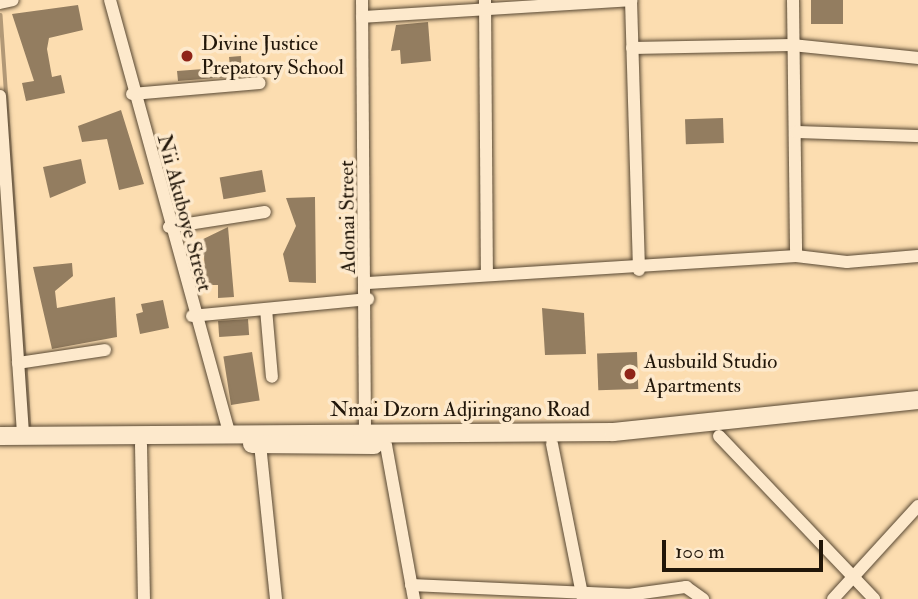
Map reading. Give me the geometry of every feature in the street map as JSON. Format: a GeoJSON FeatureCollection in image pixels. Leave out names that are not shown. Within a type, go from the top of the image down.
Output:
{"type":"FeatureCollection","features":[{"type":"Feature","properties":{"kind":"main road","name":"Nmai Dzorn Adjiringano Road"},"geometry":{"type":"LineString","coordinates":[[0,436],[229,433],[386,445],[552,444],[719,436],[866,414],[918,400]]}},
{"type":"Feature","properties":{"kind":"main road","name":"Nmai Dzorn Adjiringano Road"},"geometry":{"type":"LineString","coordinates":[[0,447],[260,444],[365,433],[661,430],[918,412]]}},
{"type":"Feature","properties":{"kind":"street"},"geometry":{"type":"LineString","coordinates":[[0,3],[13,0]]}},
{"type":"Feature","properties":{"kind":"street","name":"Nii Akuboye Street"},"geometry":{"type":"LineString","coordinates":[[110,0],[132,94],[192,316],[229,433]]}},
{"type":"Feature","properties":{"kind":"street","name":"Adonai Street"},"geometry":{"type":"LineString","coordinates":[[362,0],[368,282],[365,433]]}},
{"type":"Feature","properties":{"kind":"street"},"geometry":{"type":"LineString","coordinates":[[362,17],[485,5],[631,0],[639,270]]}},
{"type":"Feature","properties":{"kind":"street"},"geometry":{"type":"LineString","coordinates":[[793,0],[796,256]]}},
{"type":"Feature","properties":{"kind":"street"},"geometry":{"type":"LineString","coordinates":[[485,5],[486,275]]}},
{"type":"Feature","properties":{"kind":"street"},"geometry":{"type":"LineString","coordinates":[[632,48],[792,45],[918,58]]}},
{"type":"Feature","properties":{"kind":"street"},"geometry":{"type":"LineString","coordinates":[[132,94],[260,83]]}},
{"type":"Feature","properties":{"kind":"street"},"geometry":{"type":"LineString","coordinates":[[0,96],[23,437]]}},
{"type":"Feature","properties":{"kind":"street"},"geometry":{"type":"LineString","coordinates":[[796,132],[918,136]]}},
{"type":"Feature","properties":{"kind":"street"},"geometry":{"type":"LineString","coordinates":[[169,227],[265,212]]}},
{"type":"Feature","properties":{"kind":"street"},"geometry":{"type":"LineString","coordinates":[[368,282],[639,270],[796,256],[847,262],[918,256]]}},
{"type":"Feature","properties":{"kind":"street"},"geometry":{"type":"LineString","coordinates":[[192,316],[368,299]]}},
{"type":"Feature","properties":{"kind":"street"},"geometry":{"type":"LineString","coordinates":[[266,309],[272,377]]}},
{"type":"Feature","properties":{"kind":"street"},"geometry":{"type":"LineString","coordinates":[[18,363],[105,350]]}},
{"type":"Feature","properties":{"kind":"street"},"geometry":{"type":"LineString","coordinates":[[719,436],[851,578],[874,599]]}},
{"type":"Feature","properties":{"kind":"street"},"geometry":{"type":"LineString","coordinates":[[260,444],[276,599]]}},
{"type":"Feature","properties":{"kind":"street"},"geometry":{"type":"LineString","coordinates":[[552,444],[583,596]]}},
{"type":"Feature","properties":{"kind":"street"},"geometry":{"type":"LineString","coordinates":[[141,445],[144,599]]}},
{"type":"Feature","properties":{"kind":"street"},"geometry":{"type":"LineString","coordinates":[[386,445],[414,599]]}},
{"type":"Feature","properties":{"kind":"street"},"geometry":{"type":"LineString","coordinates":[[833,599],[918,506]]}},
{"type":"Feature","properties":{"kind":"street"},"geometry":{"type":"LineString","coordinates":[[411,585],[583,596],[685,587],[703,599]]}},
{"type":"Feature","properties":{"kind":"building"},"geometry":{"type":"Polygon","coordinates":[[[811,0],[843,0],[843,24],[811,24],[811,0]]]}},
{"type":"Feature","properties":{"kind":"building"},"geometry":{"type":"Polygon","coordinates":[[[78,5],[83,30],[49,38],[47,49],[52,77],[61,75],[65,93],[26,101],[22,83],[34,81],[12,14],[78,5]]]}},
{"type":"Feature","properties":{"kind":"building"},"geometry":{"type":"Polygon","coordinates":[[[428,22],[431,61],[401,64],[400,50],[391,51],[396,25],[428,22]]]}},
{"type":"Feature","properties":{"kind":"building"},"geometry":{"type":"Polygon","coordinates":[[[241,56],[242,76],[178,81],[177,71],[230,67],[229,57],[241,56]]]}},
{"type":"Feature","properties":{"kind":"building"},"geometry":{"type":"Polygon","coordinates":[[[121,110],[144,184],[119,190],[107,139],[82,142],[78,126],[121,110]]]}},
{"type":"Feature","properties":{"kind":"building"},"geometry":{"type":"Polygon","coordinates":[[[723,118],[724,143],[686,144],[685,119],[723,118]]]}},
{"type":"Feature","properties":{"kind":"building"},"geometry":{"type":"Polygon","coordinates":[[[81,159],[86,183],[50,198],[43,167],[81,159]]]}},
{"type":"Feature","properties":{"kind":"building"},"geometry":{"type":"Polygon","coordinates":[[[262,170],[266,192],[223,199],[220,177],[262,170]]]}},
{"type":"Feature","properties":{"kind":"building"},"geometry":{"type":"Polygon","coordinates":[[[315,197],[316,283],[289,282],[283,254],[296,226],[286,198],[315,197]]]}},
{"type":"Feature","properties":{"kind":"building"},"geometry":{"type":"Polygon","coordinates":[[[228,227],[234,297],[218,298],[218,285],[205,285],[204,255],[195,257],[193,244],[228,227]]]}},
{"type":"Feature","properties":{"kind":"building"},"geometry":{"type":"Polygon","coordinates":[[[72,263],[73,276],[55,291],[57,308],[115,297],[117,337],[52,349],[33,267],[72,263]]]}},
{"type":"Feature","properties":{"kind":"building"},"geometry":{"type":"Polygon","coordinates":[[[163,300],[169,328],[140,334],[136,314],[143,312],[141,304],[163,300]]]}},
{"type":"Feature","properties":{"kind":"building"},"geometry":{"type":"Polygon","coordinates":[[[542,308],[584,313],[586,354],[545,355],[542,308]]]}},
{"type":"Feature","properties":{"kind":"building"},"geometry":{"type":"Polygon","coordinates":[[[248,319],[249,335],[219,337],[218,321],[248,319]]]}},
{"type":"Feature","properties":{"kind":"building"},"geometry":{"type":"Polygon","coordinates":[[[252,352],[260,400],[231,405],[223,357],[252,352]]]}},
{"type":"Feature","properties":{"kind":"building","name":"Ausbuild Studio Apartments"},"geometry":{"type":"Polygon","coordinates":[[[637,352],[638,389],[598,390],[597,353],[637,352]]]}},
{"type":"Feature","properties":{"kind":"waterway"},"geometry":{"type":"LineString","coordinates":[[1,15],[25,358]]}},
{"type":"Feature","properties":{"kind":"waterway"},"geometry":{"type":"LineString","coordinates":[[26,366],[30,432]]}},
{"type":"Feature","properties":{"kind":"place","name":"Divine Justice Prepatory School"},"geometry":{"type":"Point","coordinates":[187,56]}},
{"type":"Feature","properties":{"kind":"place","name":"Ausbuild Studio Apartments"},"geometry":{"type":"Point","coordinates":[630,374]}}]}
